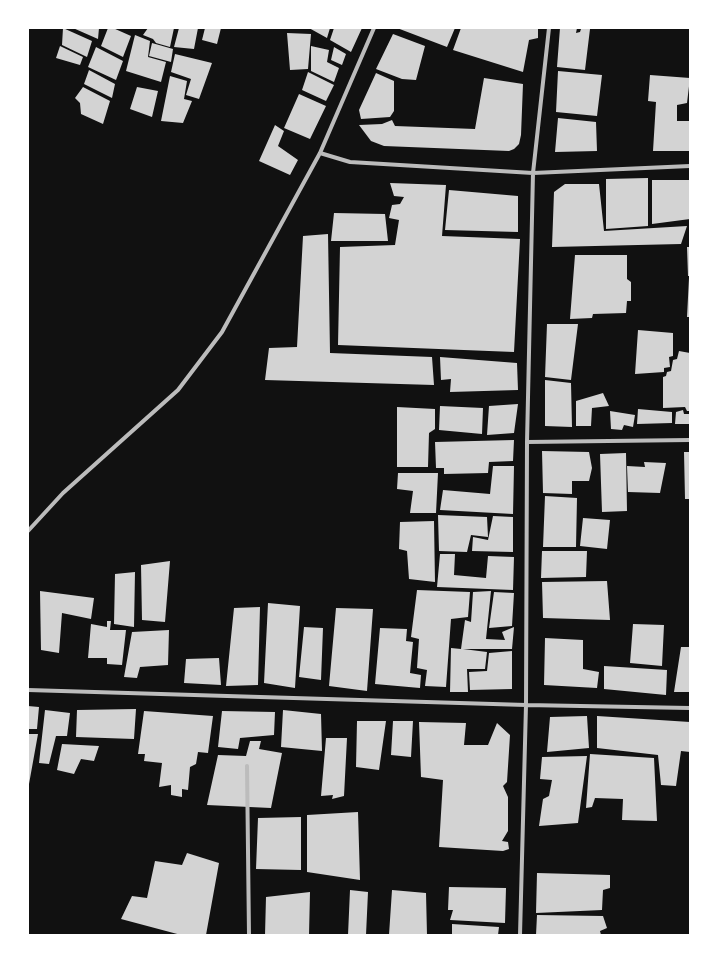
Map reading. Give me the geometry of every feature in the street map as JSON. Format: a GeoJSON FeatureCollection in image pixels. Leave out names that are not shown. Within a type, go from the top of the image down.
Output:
{"type":"FeatureCollection","features":[{"type":"Feature","properties":{"kind":"street"},"geometry":{"type":"LineString","coordinates":[[28,532],[62,494],[178,390],[222,332],[320,153],[374,28]]}},
{"type":"Feature","properties":{"kind":"street"},"geometry":{"type":"LineString","coordinates":[[520,935],[526,705],[527,442],[533,173],[549,28]]}},
{"type":"Feature","properties":{"kind":"street"},"geometry":{"type":"LineString","coordinates":[[320,153],[350,162],[533,173],[690,166]]}},
{"type":"Feature","properties":{"kind":"street"},"geometry":{"type":"LineString","coordinates":[[527,442],[690,440]]}},
{"type":"Feature","properties":{"kind":"street"},"geometry":{"type":"LineString","coordinates":[[28,690],[526,705],[690,708]]}},
{"type":"Feature","properties":{"kind":"street"},"geometry":{"type":"LineString","coordinates":[[248,766],[249,935]]}},
{"type":"Feature","properties":{"kind":"building"},"geometry":{"type":"Polygon","coordinates":[[[63,28],[92,41],[87,57],[62,45],[63,28]]]}},
{"type":"Feature","properties":{"kind":"building"},"geometry":{"type":"Polygon","coordinates":[[[73,28],[99,28],[98,39],[73,28]]]}},
{"type":"Feature","properties":{"kind":"building"},"geometry":{"type":"Polygon","coordinates":[[[108,28],[113,28],[131,36],[123,57],[101,46],[108,28]]]}},
{"type":"Feature","properties":{"kind":"building"},"geometry":{"type":"Polygon","coordinates":[[[148,28],[174,28],[170,47],[156,43],[153,39],[143,35],[148,28]]]}},
{"type":"Feature","properties":{"kind":"building"},"geometry":{"type":"Polygon","coordinates":[[[179,28],[198,28],[194,49],[174,47],[179,28]]]}},
{"type":"Feature","properties":{"kind":"building"},"geometry":{"type":"Polygon","coordinates":[[[205,28],[221,28],[217,44],[202,40],[205,28]]]}},
{"type":"Feature","properties":{"kind":"building"},"geometry":{"type":"Polygon","coordinates":[[[309,28],[330,28],[327,38],[309,28]]]}},
{"type":"Feature","properties":{"kind":"building"},"geometry":{"type":"Polygon","coordinates":[[[334,28],[362,28],[351,52],[330,40],[334,28]]]}},
{"type":"Feature","properties":{"kind":"building"},"geometry":{"type":"Polygon","coordinates":[[[397,28],[455,28],[447,47],[397,28]]]}},
{"type":"Feature","properties":{"kind":"building"},"geometry":{"type":"Polygon","coordinates":[[[461,28],[538,28],[538,38],[529,40],[523,72],[453,50],[461,28]]]}},
{"type":"Feature","properties":{"kind":"building"},"geometry":{"type":"Polygon","coordinates":[[[560,28],[577,28],[576,33],[580,32],[581,29],[590,29],[585,70],[557,67],[560,28]]]}},
{"type":"Feature","properties":{"kind":"building"},"geometry":{"type":"Polygon","coordinates":[[[287,33],[311,34],[308,69],[290,70],[287,33]]]}},
{"type":"Feature","properties":{"kind":"building"},"geometry":{"type":"Polygon","coordinates":[[[393,34],[425,46],[416,80],[402,79],[376,69],[393,34]]]}},
{"type":"Feature","properties":{"kind":"building"},"geometry":{"type":"Polygon","coordinates":[[[135,35],[150,41],[148,57],[166,62],[161,82],[126,71],[135,35]]]}},
{"type":"Feature","properties":{"kind":"building"},"geometry":{"type":"Polygon","coordinates":[[[152,43],[173,49],[171,62],[149,56],[152,43]]]}},
{"type":"Feature","properties":{"kind":"building"},"geometry":{"type":"Polygon","coordinates":[[[60,46],[83,57],[80,65],[56,58],[60,46]]]}},
{"type":"Feature","properties":{"kind":"building"},"geometry":{"type":"Polygon","coordinates":[[[311,46],[329,50],[327,62],[339,68],[334,82],[311,71],[311,46]]]}},
{"type":"Feature","properties":{"kind":"building"},"geometry":{"type":"Polygon","coordinates":[[[96,47],[123,61],[116,80],[88,67],[96,47]]]}},
{"type":"Feature","properties":{"kind":"building"},"geometry":{"type":"Polygon","coordinates":[[[334,47],[346,54],[342,65],[331,60],[334,47]]]}},
{"type":"Feature","properties":{"kind":"building"},"geometry":{"type":"Polygon","coordinates":[[[175,54],[212,63],[199,99],[186,95],[191,79],[171,72],[175,54]]]}},
{"type":"Feature","properties":{"kind":"building"},"geometry":{"type":"Polygon","coordinates":[[[89,70],[115,84],[112,98],[84,84],[89,70]]]}},
{"type":"Feature","properties":{"kind":"building"},"geometry":{"type":"Polygon","coordinates":[[[558,71],[602,75],[597,116],[556,112],[558,71]]]}},
{"type":"Feature","properties":{"kind":"building"},"geometry":{"type":"Polygon","coordinates":[[[308,72],[334,85],[326,101],[302,90],[308,72]]]}},
{"type":"Feature","properties":{"kind":"building"},"geometry":{"type":"Polygon","coordinates":[[[376,73],[394,81],[394,111],[390,117],[361,119],[359,110],[376,73]]]}},
{"type":"Feature","properties":{"kind":"building"},"geometry":{"type":"Polygon","coordinates":[[[650,75],[690,78],[687,103],[677,105],[677,121],[690,121],[690,151],[653,151],[656,102],[648,101],[650,75]]]}},
{"type":"Feature","properties":{"kind":"building"},"geometry":{"type":"Polygon","coordinates":[[[170,76],[187,81],[184,99],[192,101],[183,123],[161,121],[170,76]]]}},
{"type":"Feature","properties":{"kind":"building"},"geometry":{"type":"Polygon","coordinates":[[[484,78],[523,84],[521,135],[519,144],[514,149],[509,151],[384,146],[371,141],[359,125],[382,124],[392,120],[395,126],[475,129],[484,78]]]}},
{"type":"Feature","properties":{"kind":"building"},"geometry":{"type":"Polygon","coordinates":[[[83,87],[110,101],[103,124],[81,114],[80,103],[75,98],[83,87]]]}},
{"type":"Feature","properties":{"kind":"building"},"geometry":{"type":"Polygon","coordinates":[[[137,87],[158,91],[152,117],[130,109],[137,87]]]}},
{"type":"Feature","properties":{"kind":"building"},"geometry":{"type":"Polygon","coordinates":[[[299,94],[326,106],[310,139],[284,128],[299,94]]]}},
{"type":"Feature","properties":{"kind":"building"},"geometry":{"type":"Polygon","coordinates":[[[558,118],[596,122],[597,151],[555,152],[558,118]]]}},
{"type":"Feature","properties":{"kind":"building"},"geometry":{"type":"Polygon","coordinates":[[[275,125],[284,131],[278,146],[298,160],[290,175],[259,161],[275,125]]]}},
{"type":"Feature","properties":{"kind":"building"},"geometry":{"type":"Polygon","coordinates":[[[648,178],[648,226],[606,229],[606,179],[648,178]]]}},
{"type":"Feature","properties":{"kind":"building"},"geometry":{"type":"Polygon","coordinates":[[[652,180],[690,180],[690,219],[652,224],[652,180]]]}},
{"type":"Feature","properties":{"kind":"building"},"geometry":{"type":"Polygon","coordinates":[[[390,183],[446,185],[442,236],[520,239],[514,352],[338,345],[340,247],[395,245],[399,220],[389,218],[392,205],[400,204],[404,197],[394,196],[390,183]]]}},
{"type":"Feature","properties":{"kind":"building"},"geometry":{"type":"Polygon","coordinates":[[[565,184],[599,184],[604,231],[687,226],[681,244],[552,247],[554,192],[565,184]]]}},
{"type":"Feature","properties":{"kind":"building"},"geometry":{"type":"Polygon","coordinates":[[[449,190],[518,196],[518,232],[445,230],[449,190]]]}},
{"type":"Feature","properties":{"kind":"building"},"geometry":{"type":"Polygon","coordinates":[[[334,213],[385,214],[388,241],[331,241],[334,213]]]}},
{"type":"Feature","properties":{"kind":"building"},"geometry":{"type":"Polygon","coordinates":[[[328,234],[330,353],[432,357],[434,385],[265,380],[269,348],[297,347],[303,236],[328,234]]]}},
{"type":"Feature","properties":{"kind":"building"},"geometry":{"type":"Polygon","coordinates":[[[687,247],[690,247],[690,276],[688,276],[687,247]]]}},
{"type":"Feature","properties":{"kind":"building"},"geometry":{"type":"Polygon","coordinates":[[[575,255],[627,255],[627,279],[631,282],[631,301],[627,301],[626,313],[593,314],[592,318],[570,319],[575,255]]]}},
{"type":"Feature","properties":{"kind":"building"},"geometry":{"type":"Polygon","coordinates":[[[689,278],[690,317],[687,317],[689,278]]]}},
{"type":"Feature","properties":{"kind":"building"},"geometry":{"type":"Polygon","coordinates":[[[547,324],[578,324],[571,380],[545,377],[547,324]]]}},
{"type":"Feature","properties":{"kind":"building"},"geometry":{"type":"Polygon","coordinates":[[[638,330],[673,333],[673,356],[669,357],[670,367],[664,368],[664,372],[635,374],[638,330]]]}},
{"type":"Feature","properties":{"kind":"building"},"geometry":{"type":"Polygon","coordinates":[[[679,351],[690,353],[690,411],[687,411],[685,407],[663,408],[663,377],[666,376],[667,372],[671,371],[673,360],[677,359],[679,351]]]}},
{"type":"Feature","properties":{"kind":"building"},"geometry":{"type":"Polygon","coordinates":[[[440,357],[517,363],[518,390],[450,392],[451,379],[441,380],[440,357]]]}},
{"type":"Feature","properties":{"kind":"building"},"geometry":{"type":"Polygon","coordinates":[[[545,380],[571,383],[572,427],[545,426],[545,380]]]}},
{"type":"Feature","properties":{"kind":"building"},"geometry":{"type":"Polygon","coordinates":[[[603,393],[609,406],[592,408],[591,426],[576,426],[576,401],[603,393]]]}},
{"type":"Feature","properties":{"kind":"building"},"geometry":{"type":"Polygon","coordinates":[[[518,404],[514,433],[487,435],[489,406],[518,404]]]}},
{"type":"Feature","properties":{"kind":"building"},"geometry":{"type":"Polygon","coordinates":[[[440,406],[483,408],[482,434],[439,430],[440,406]]]}},
{"type":"Feature","properties":{"kind":"building"},"geometry":{"type":"Polygon","coordinates":[[[397,407],[435,409],[435,429],[429,433],[428,467],[397,467],[397,407]]]}},
{"type":"Feature","properties":{"kind":"building"},"geometry":{"type":"Polygon","coordinates":[[[638,409],[672,412],[672,423],[637,424],[638,409]]]}},
{"type":"Feature","properties":{"kind":"building"},"geometry":{"type":"Polygon","coordinates":[[[683,410],[684,414],[690,414],[690,424],[675,424],[676,412],[683,410]]]}},
{"type":"Feature","properties":{"kind":"building"},"geometry":{"type":"Polygon","coordinates":[[[610,411],[635,415],[633,427],[624,425],[622,430],[611,429],[610,411]]]}},
{"type":"Feature","properties":{"kind":"building"},"geometry":{"type":"Polygon","coordinates":[[[514,440],[513,461],[489,462],[488,473],[444,474],[444,468],[436,468],[435,442],[514,440]]]}},
{"type":"Feature","properties":{"kind":"building"},"geometry":{"type":"Polygon","coordinates":[[[542,451],[589,452],[592,468],[589,481],[572,481],[572,494],[543,493],[542,451]]]}},
{"type":"Feature","properties":{"kind":"building"},"geometry":{"type":"Polygon","coordinates":[[[684,452],[690,452],[690,499],[685,499],[684,452]]]}},
{"type":"Feature","properties":{"kind":"building"},"geometry":{"type":"Polygon","coordinates":[[[626,453],[627,511],[602,512],[600,454],[626,453]]]}},
{"type":"Feature","properties":{"kind":"building"},"geometry":{"type":"Polygon","coordinates":[[[644,462],[666,463],[660,493],[628,492],[627,466],[645,467],[644,462]]]}},
{"type":"Feature","properties":{"kind":"building"},"geometry":{"type":"Polygon","coordinates":[[[493,466],[514,466],[513,514],[440,510],[443,490],[490,494],[493,466]]]}},
{"type":"Feature","properties":{"kind":"building"},"geometry":{"type":"Polygon","coordinates":[[[398,473],[438,473],[436,513],[410,513],[413,491],[397,489],[398,473]]]}},
{"type":"Feature","properties":{"kind":"building"},"geometry":{"type":"Polygon","coordinates":[[[545,496],[577,498],[576,547],[543,547],[545,496]]]}},
{"type":"Feature","properties":{"kind":"building"},"geometry":{"type":"Polygon","coordinates":[[[438,515],[487,517],[488,537],[471,535],[467,552],[439,551],[438,515]]]}},
{"type":"Feature","properties":{"kind":"building"},"geometry":{"type":"Polygon","coordinates":[[[493,516],[513,517],[513,552],[472,551],[473,537],[488,540],[493,516]]]}},
{"type":"Feature","properties":{"kind":"building"},"geometry":{"type":"Polygon","coordinates":[[[583,518],[610,520],[607,549],[580,546],[583,518]]]}},
{"type":"Feature","properties":{"kind":"building"},"geometry":{"type":"Polygon","coordinates":[[[434,521],[435,582],[409,579],[407,551],[399,549],[400,522],[434,521]]]}},
{"type":"Feature","properties":{"kind":"building"},"geometry":{"type":"Polygon","coordinates":[[[542,551],[587,551],[586,577],[541,578],[542,551]]]}},
{"type":"Feature","properties":{"kind":"building"},"geometry":{"type":"Polygon","coordinates":[[[440,554],[455,554],[454,575],[486,578],[488,556],[514,557],[513,590],[437,587],[440,554]]]}},
{"type":"Feature","properties":{"kind":"building"},"geometry":{"type":"Polygon","coordinates":[[[170,561],[165,622],[142,620],[141,565],[170,561]]]}},
{"type":"Feature","properties":{"kind":"building"},"geometry":{"type":"Polygon","coordinates":[[[135,572],[134,627],[114,624],[115,574],[135,572]]]}},
{"type":"Feature","properties":{"kind":"building"},"geometry":{"type":"Polygon","coordinates":[[[607,581],[610,620],[543,618],[542,582],[607,581]]]}},
{"type":"Feature","properties":{"kind":"building"},"geometry":{"type":"Polygon","coordinates":[[[417,590],[470,592],[468,617],[451,619],[446,687],[425,686],[427,670],[417,668],[419,639],[411,637],[417,590]]]}},
{"type":"Feature","properties":{"kind":"building"},"geometry":{"type":"Polygon","coordinates":[[[40,591],[94,598],[91,619],[62,613],[59,653],[41,650],[40,591]]]}},
{"type":"Feature","properties":{"kind":"building"},"geometry":{"type":"Polygon","coordinates":[[[491,591],[486,639],[505,640],[502,632],[514,627],[512,649],[463,649],[487,652],[485,669],[467,669],[468,692],[450,692],[451,648],[461,649],[465,620],[471,622],[473,592],[491,591]]]}},
{"type":"Feature","properties":{"kind":"building"},"geometry":{"type":"Polygon","coordinates":[[[494,592],[514,593],[512,626],[489,628],[494,592]]]}},
{"type":"Feature","properties":{"kind":"building"},"geometry":{"type":"Polygon","coordinates":[[[268,603],[300,606],[295,688],[264,683],[268,603]]]}},
{"type":"Feature","properties":{"kind":"building"},"geometry":{"type":"Polygon","coordinates":[[[260,607],[258,685],[226,686],[234,608],[260,607]]]}},
{"type":"Feature","properties":{"kind":"building"},"geometry":{"type":"Polygon","coordinates":[[[336,608],[373,609],[367,691],[329,686],[336,608]]]}},
{"type":"Feature","properties":{"kind":"building"},"geometry":{"type":"Polygon","coordinates":[[[107,621],[111,621],[110,630],[126,630],[122,665],[107,664],[107,658],[88,658],[91,624],[107,627],[107,621]]]}},
{"type":"Feature","properties":{"kind":"building"},"geometry":{"type":"Polygon","coordinates":[[[633,624],[664,625],[662,666],[630,663],[633,624]]]}},
{"type":"Feature","properties":{"kind":"building"},"geometry":{"type":"Polygon","coordinates":[[[304,627],[323,628],[321,680],[299,677],[304,627]]]}},
{"type":"Feature","properties":{"kind":"building"},"geometry":{"type":"Polygon","coordinates":[[[380,628],[407,629],[406,641],[413,642],[410,673],[421,675],[420,688],[375,684],[380,628]]]}},
{"type":"Feature","properties":{"kind":"building"},"geometry":{"type":"Polygon","coordinates":[[[169,630],[168,665],[140,667],[137,678],[124,677],[132,632],[169,630]]]}},
{"type":"Feature","properties":{"kind":"building"},"geometry":{"type":"Polygon","coordinates":[[[545,638],[583,640],[583,669],[599,672],[597,688],[544,685],[545,638]]]}},
{"type":"Feature","properties":{"kind":"building"},"geometry":{"type":"Polygon","coordinates":[[[681,647],[690,647],[690,692],[674,692],[681,647]]]}},
{"type":"Feature","properties":{"kind":"building"},"geometry":{"type":"Polygon","coordinates":[[[512,651],[512,689],[470,690],[469,672],[487,671],[489,653],[512,651]]]}},
{"type":"Feature","properties":{"kind":"building"},"geometry":{"type":"Polygon","coordinates":[[[219,658],[221,685],[184,683],[186,659],[219,658]]]}},
{"type":"Feature","properties":{"kind":"building"},"geometry":{"type":"Polygon","coordinates":[[[604,666],[667,670],[666,695],[604,689],[604,666]]]}},
{"type":"Feature","properties":{"kind":"building"},"geometry":{"type":"Polygon","coordinates":[[[28,706],[39,707],[37,729],[28,729],[28,706]]]}},
{"type":"Feature","properties":{"kind":"building"},"geometry":{"type":"Polygon","coordinates":[[[136,709],[134,739],[76,737],[77,710],[136,709]]]}},
{"type":"Feature","properties":{"kind":"building"},"geometry":{"type":"Polygon","coordinates":[[[45,710],[70,713],[67,736],[56,736],[49,764],[39,763],[45,710]]]}},
{"type":"Feature","properties":{"kind":"building"},"geometry":{"type":"Polygon","coordinates":[[[283,710],[321,714],[322,751],[281,747],[283,710]]]}},
{"type":"Feature","properties":{"kind":"building"},"geometry":{"type":"Polygon","coordinates":[[[144,711],[213,716],[208,753],[198,752],[196,764],[190,767],[188,790],[182,789],[182,797],[171,795],[171,785],[159,787],[162,763],[144,761],[145,754],[138,754],[144,711]]]}},
{"type":"Feature","properties":{"kind":"building"},"geometry":{"type":"Polygon","coordinates":[[[222,711],[275,712],[274,735],[240,738],[238,749],[218,747],[222,711]]]}},
{"type":"Feature","properties":{"kind":"building"},"geometry":{"type":"Polygon","coordinates":[[[587,716],[589,748],[547,752],[550,717],[587,716]]]}},
{"type":"Feature","properties":{"kind":"building"},"geometry":{"type":"Polygon","coordinates":[[[597,716],[690,722],[690,752],[681,751],[676,786],[661,785],[658,755],[597,748],[597,716]]]}},
{"type":"Feature","properties":{"kind":"building"},"geometry":{"type":"Polygon","coordinates":[[[357,721],[386,721],[379,770],[356,767],[357,721]]]}},
{"type":"Feature","properties":{"kind":"building"},"geometry":{"type":"Polygon","coordinates":[[[393,721],[413,721],[411,757],[391,755],[393,721]]]}},
{"type":"Feature","properties":{"kind":"building"},"geometry":{"type":"Polygon","coordinates":[[[419,722],[466,723],[464,745],[488,745],[497,723],[510,735],[507,782],[503,786],[508,797],[508,831],[502,841],[508,842],[509,849],[503,851],[439,847],[443,780],[421,777],[419,722]]]}},
{"type":"Feature","properties":{"kind":"building"},"geometry":{"type":"Polygon","coordinates":[[[28,734],[38,734],[29,784],[28,784],[28,734]]]}},
{"type":"Feature","properties":{"kind":"building"},"geometry":{"type":"Polygon","coordinates":[[[326,738],[347,738],[344,796],[332,799],[333,795],[321,796],[326,738]]]}},
{"type":"Feature","properties":{"kind":"building"},"geometry":{"type":"Polygon","coordinates":[[[250,741],[261,741],[259,749],[282,753],[271,808],[207,805],[218,755],[246,756],[250,741]]]}},
{"type":"Feature","properties":{"kind":"building"},"geometry":{"type":"Polygon","coordinates":[[[62,744],[99,746],[94,761],[81,759],[74,774],[57,770],[62,744]]]}},
{"type":"Feature","properties":{"kind":"building"},"geometry":{"type":"Polygon","coordinates":[[[590,754],[654,758],[657,821],[622,820],[623,799],[595,798],[592,807],[586,808],[590,754]]]}},
{"type":"Feature","properties":{"kind":"building"},"geometry":{"type":"Polygon","coordinates":[[[587,756],[578,823],[539,826],[543,799],[549,796],[552,780],[540,779],[542,757],[587,756]]]}},
{"type":"Feature","properties":{"kind":"building"},"geometry":{"type":"Polygon","coordinates":[[[358,812],[360,880],[307,872],[307,815],[358,812]]]}},
{"type":"Feature","properties":{"kind":"building"},"geometry":{"type":"Polygon","coordinates":[[[301,817],[301,870],[256,869],[258,818],[301,817]]]}},
{"type":"Feature","properties":{"kind":"building"},"geometry":{"type":"Polygon","coordinates":[[[187,853],[219,863],[206,935],[181,935],[121,919],[132,896],[147,898],[155,861],[182,865],[187,853]]]}},
{"type":"Feature","properties":{"kind":"building"},"geometry":{"type":"Polygon","coordinates":[[[537,873],[610,875],[610,888],[603,890],[602,910],[536,913],[537,873]]]}},
{"type":"Feature","properties":{"kind":"building"},"geometry":{"type":"Polygon","coordinates":[[[449,887],[506,888],[505,923],[450,920],[453,910],[448,910],[449,887]]]}},
{"type":"Feature","properties":{"kind":"building"},"geometry":{"type":"Polygon","coordinates":[[[350,890],[368,892],[366,935],[348,935],[350,890]]]}},
{"type":"Feature","properties":{"kind":"building"},"geometry":{"type":"Polygon","coordinates":[[[392,890],[426,893],[427,935],[389,935],[392,890]]]}},
{"type":"Feature","properties":{"kind":"building"},"geometry":{"type":"Polygon","coordinates":[[[310,892],[309,935],[265,935],[266,897],[310,892]]]}},
{"type":"Feature","properties":{"kind":"building"},"geometry":{"type":"Polygon","coordinates":[[[537,915],[603,916],[607,928],[600,931],[601,935],[536,935],[537,915]]]}},
{"type":"Feature","properties":{"kind":"building"},"geometry":{"type":"Polygon","coordinates":[[[452,924],[499,927],[498,935],[452,935],[452,924]]]}}]}
